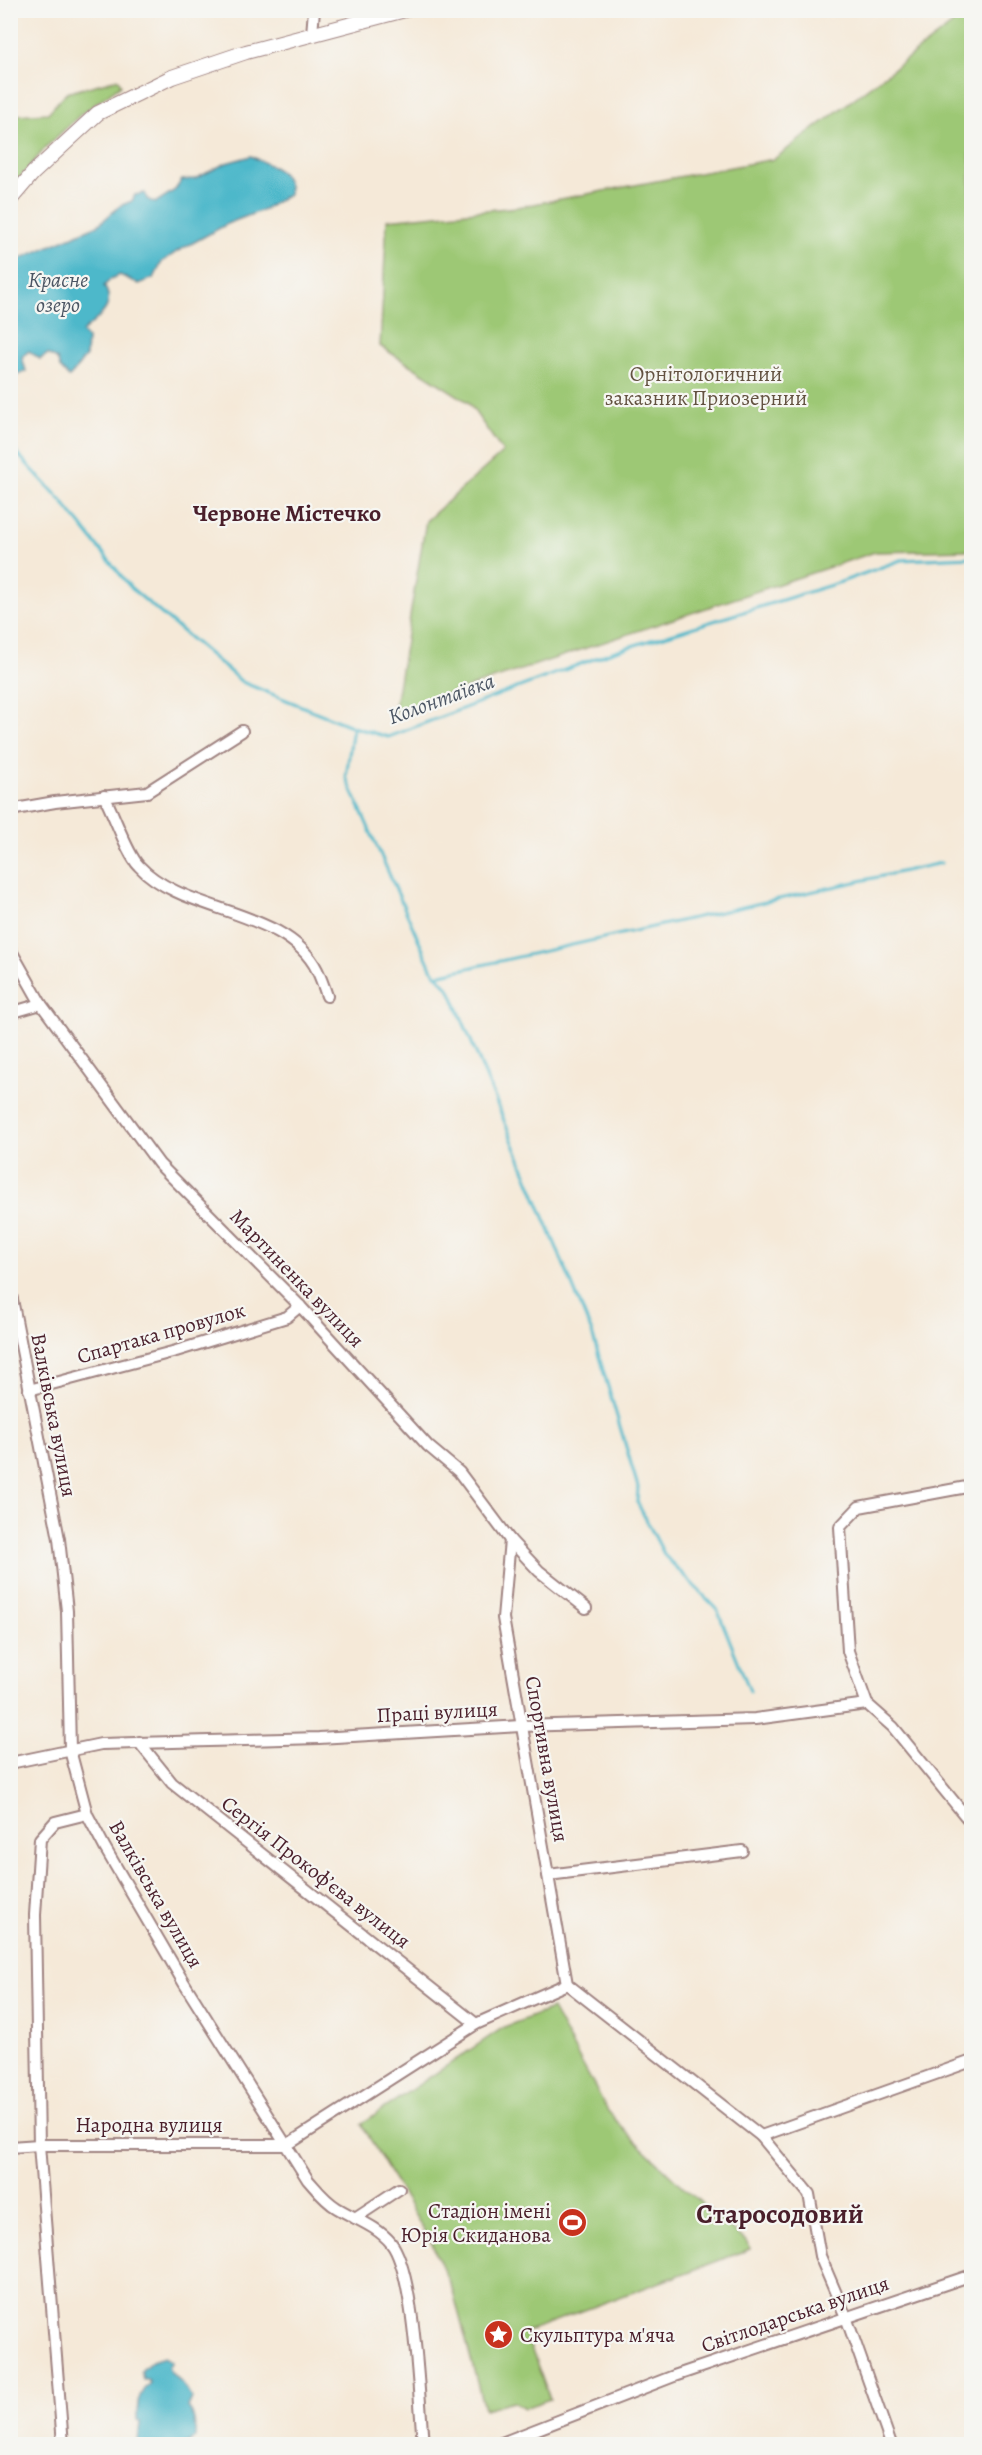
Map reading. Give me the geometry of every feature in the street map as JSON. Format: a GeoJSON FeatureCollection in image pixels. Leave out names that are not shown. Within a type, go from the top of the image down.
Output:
{"type":"FeatureCollection","features":[{"type":"Feature","properties":{"kind":"main road"},"geometry":{"type":"LineString","coordinates":[[10,200],[33,173],[98,113],[172,77],[246,52],[405,10]]}},
{"type":"Feature","properties":{"kind":"street"},"geometry":{"type":"LineString","coordinates":[[312,34],[314,10]]}},
{"type":"Feature","properties":{"kind":"street"},"geometry":{"type":"LineString","coordinates":[[10,810],[147,792],[242,730]]}},
{"type":"Feature","properties":{"kind":"street"},"geometry":{"type":"LineString","coordinates":[[104,796],[138,865],[155,879],[179,893],[262,924],[287,937],[317,968],[327,996]]}},
{"type":"Feature","properties":{"kind":"street","name":"Мартиненка вулиця"},"geometry":{"type":"LineString","coordinates":[[10,949],[41,1004],[159,1164],[300,1306],[428,1446],[459,1472],[510,1540],[539,1571],[586,1608]]}},
{"type":"Feature","properties":{"kind":"street"},"geometry":{"type":"LineString","coordinates":[[10,1013],[41,1004]]}},
{"type":"Feature","properties":{"kind":"street","name":"Валківська вулиця"},"geometry":{"type":"LineString","coordinates":[[10,1289],[59,1539],[67,1611],[70,1750],[87,1814],[184,1983],[308,2180],[325,2200],[370,2225],[390,2242],[398,2255],[411,2318],[423,2445]]}},
{"type":"Feature","properties":{"kind":"street","name":"Спартака провулок"},"geometry":{"type":"LineString","coordinates":[[29,1390],[176,1352],[287,1317],[300,1306]]}},
{"type":"Feature","properties":{"kind":"street"},"geometry":{"type":"LineString","coordinates":[[972,1486],[859,1507],[840,1527],[848,1651],[867,1704],[893,1727],[972,1824]]}},
{"type":"Feature","properties":{"kind":"street","name":"Спортивна вулиця"},"geometry":{"type":"LineString","coordinates":[[510,1540],[503,1618],[520,1726],[549,1875],[567,1984]]}},
{"type":"Feature","properties":{"kind":"street","name":"Праці вулиця"},"geometry":{"type":"LineString","coordinates":[[10,1763],[101,1744],[319,1738],[520,1726],[755,1719],[867,1704]]}},
{"type":"Feature","properties":{"kind":"street","name":"Сергія Прокоф’єва вулиця"},"geometry":{"type":"LineString","coordinates":[[139,1742],[172,1783],[476,2024]]}},
{"type":"Feature","properties":{"kind":"street"},"geometry":{"type":"LineString","coordinates":[[63,2445],[39,2145],[35,1915],[40,1839],[55,1822],[87,1814]]}},
{"type":"Feature","properties":{"kind":"street"},"geometry":{"type":"LineString","coordinates":[[549,1875],[742,1851]]}},
{"type":"Feature","properties":{"kind":"street"},"geometry":{"type":"LineString","coordinates":[[287,2145],[476,2024],[567,1984],[761,2136],[809,2194],[820,2256],[846,2317],[891,2445]]}},
{"type":"Feature","properties":{"kind":"street"},"geometry":{"type":"LineString","coordinates":[[761,2136],[972,2061]]}},
{"type":"Feature","properties":{"kind":"street","name":"Народна вулиця"},"geometry":{"type":"LineString","coordinates":[[10,2147],[287,2145]]}},
{"type":"Feature","properties":{"kind":"street"},"geometry":{"type":"LineString","coordinates":[[355,2218],[399,2189]]}},
{"type":"Feature","properties":{"kind":"street","name":"Світлодарська вулиця"},"geometry":{"type":"LineString","coordinates":[[499,2445],[674,2376],[972,2275]]}},
{"type":"Feature","properties":{"kind":"green space","name":"Орнiтологичний заказник Приозерний"},"geometry":{"type":"Polygon","coordinates":[[[970,11],[971,550],[875,552],[394,712],[426,521],[503,452],[468,402],[380,346],[387,220],[518,207],[774,159],[970,11]]]}},
{"type":"Feature","properties":{"kind":"green space"},"geometry":{"type":"Polygon","coordinates":[[[118,79],[121,85],[81,114],[47,146],[11,188],[11,118],[15,115],[48,113],[66,93],[118,79]]]}},
{"type":"Feature","properties":{"kind":"green space","name":"Стадiон імені Юрія Скиданова"},"geometry":{"type":"Polygon","coordinates":[[[552,2009],[608,2111],[629,2135],[685,2189],[748,2243],[750,2249],[525,2332],[550,2399],[524,2408],[513,2401],[484,2409],[453,2291],[432,2244],[361,2124],[504,2027],[552,2009]]]}},
{"type":"Feature","properties":{"kind":"water","name":"Красне озеро"},"geometry":{"type":"Polygon","coordinates":[[[251,156],[283,174],[287,179],[289,194],[263,210],[229,223],[178,251],[162,262],[154,278],[139,284],[120,275],[111,279],[104,286],[108,293],[108,300],[104,312],[82,332],[87,338],[86,356],[69,377],[60,368],[57,359],[48,354],[40,359],[29,351],[22,357],[26,371],[11,378],[11,268],[17,260],[98,225],[120,206],[132,201],[135,195],[145,193],[147,199],[155,203],[175,190],[182,180],[195,179],[226,163],[251,156]]]}},
{"type":"Feature","properties":{"kind":"water"},"geometry":{"type":"Polygon","coordinates":[[[164,2357],[172,2362],[168,2367],[169,2370],[192,2398],[188,2407],[194,2421],[195,2437],[188,2444],[139,2444],[138,2405],[142,2391],[150,2383],[148,2380],[143,2380],[141,2371],[152,2361],[164,2357]]]}},
{"type":"Feature","properties":{"kind":"waterway","name":"Колонтаївка"},"geometry":{"type":"LineString","coordinates":[[10,446],[60,499],[131,588],[242,682],[353,727],[388,737],[612,652],[841,582],[901,560],[972,557]]}},
{"type":"Feature","properties":{"kind":"waterway"},"geometry":{"type":"LineString","coordinates":[[353,727],[346,777],[431,968],[450,990],[592,1333],[638,1487],[637,1502],[665,1556],[717,1609],[750,1691]]}},
{"type":"Feature","properties":{"kind":"waterway"},"geometry":{"type":"LineString","coordinates":[[437,975],[941,863]]}},
{"type":"Feature","properties":{"kind":"place","name":"Стадiон імені Юрія Скиданова"},"geometry":{"type":"Point","coordinates":[572,2223]}},
{"type":"Feature","properties":{"kind":"place","name":"Скульптура м'яча"},"geometry":{"type":"Point","coordinates":[499,2335]}},
{"type":"Feature","properties":{"kind":"district","name":"Червоне Містечко"},"geometry":{"type":"Point","coordinates":[287,513]}},
{"type":"Feature","properties":{"kind":"district","name":"Старосодовий"},"geometry":{"type":"Point","coordinates":[780,2214]}}]}
